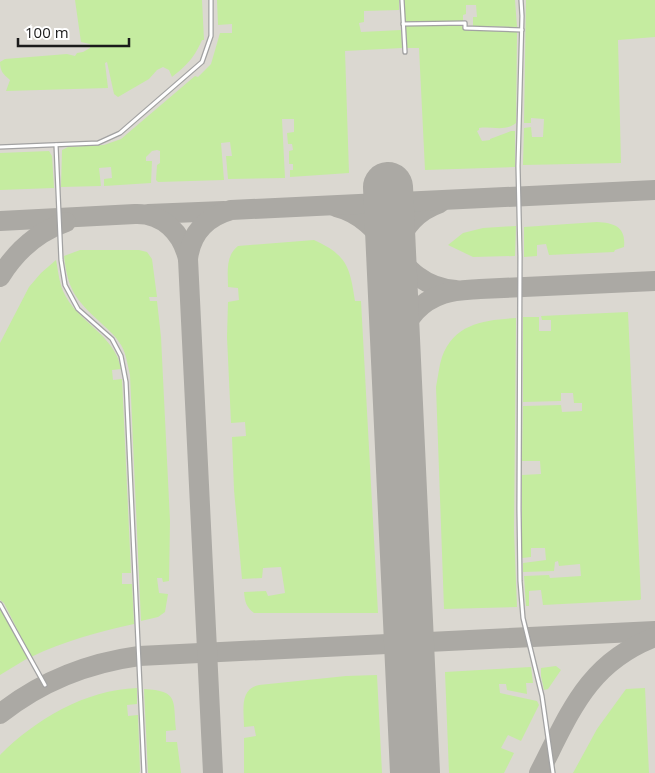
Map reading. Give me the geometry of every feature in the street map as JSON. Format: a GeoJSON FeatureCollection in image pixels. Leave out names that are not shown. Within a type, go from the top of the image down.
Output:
{"type":"FeatureCollection","features":[{"type":"Feature","properties":{"kind":"lane"},"geometry":{"type":"LineString","coordinates":[[0,147],[98,143],[120,133],[202,62],[211,36],[211,0]]}},
{"type":"Feature","properties":{"kind":"lane"},"geometry":{"type":"LineString","coordinates":[[402,0],[405,52]]}},
{"type":"Feature","properties":{"kind":"lane"},"geometry":{"type":"LineString","coordinates":[[521,0],[522,30],[518,166],[520,256],[520,581],[524,618],[542,696],[553,773]]}},
{"type":"Feature","properties":{"kind":"lane"},"geometry":{"type":"LineString","coordinates":[[403,24],[465,23],[465,28],[522,30]]}},
{"type":"Feature","properties":{"kind":"lane"},"geometry":{"type":"LineString","coordinates":[[56,144],[61,260],[65,285],[78,309],[112,339],[121,356],[126,382],[144,773]]}},
{"type":"Feature","properties":{"kind":"lane"},"geometry":{"type":"LineString","coordinates":[[0,604],[44,685]]}},
{"type":"Feature","properties":{"kind":"shaded area"},"geometry":{"type":"Polygon","coordinates":[[[0,0],[655,0],[655,773],[0,773],[0,0]]]}},
{"type":"Feature","properties":{"kind":"green space"},"geometry":{"type":"Polygon","coordinates":[[[75,0],[202,0],[204,40],[202,40],[190,61],[172,77],[169,70],[163,67],[157,70],[149,79],[118,97],[114,94],[107,62],[105,63],[108,88],[6,91],[10,80],[2,72],[0,62],[5,59],[67,54],[75,56],[77,53],[90,48],[90,44],[81,42],[75,0]]]}},
{"type":"Feature","properties":{"kind":"green space"},"geometry":{"type":"Polygon","coordinates":[[[217,0],[399,0],[399,10],[364,11],[364,22],[359,23],[361,32],[401,30],[402,48],[345,51],[349,173],[290,177],[290,170],[293,170],[293,164],[289,164],[289,151],[293,150],[292,144],[288,144],[287,133],[294,132],[294,119],[282,119],[285,178],[228,179],[226,156],[232,156],[230,142],[221,143],[224,180],[158,182],[156,180],[157,165],[160,163],[160,151],[157,150],[152,151],[146,157],[146,161],[152,161],[151,183],[104,186],[104,179],[112,178],[111,167],[99,168],[101,186],[61,187],[62,150],[68,147],[104,145],[121,139],[195,76],[198,77],[211,64],[220,33],[232,33],[232,24],[218,25],[217,0]]]}},
{"type":"Feature","properties":{"kind":"green space"},"geometry":{"type":"Polygon","coordinates":[[[403,0],[515,0],[517,27],[473,26],[473,17],[477,17],[476,5],[466,5],[466,14],[463,15],[463,21],[404,22],[403,0]]]}},
{"type":"Feature","properties":{"kind":"green space"},"geometry":{"type":"Polygon","coordinates":[[[526,0],[655,0],[655,37],[618,40],[621,163],[523,165],[524,128],[531,127],[532,137],[543,137],[544,119],[531,118],[531,123],[524,123],[526,0]]]}},
{"type":"Feature","properties":{"kind":"green space"},"geometry":{"type":"Polygon","coordinates":[[[407,25],[460,25],[463,27],[463,30],[517,32],[516,123],[503,128],[479,128],[477,131],[482,141],[515,131],[515,167],[425,170],[419,48],[406,48],[404,27],[407,25]]]}},
{"type":"Feature","properties":{"kind":"green space"},"geometry":{"type":"Polygon","coordinates":[[[49,151],[52,156],[54,188],[0,190],[0,153],[49,151]]]}},
{"type":"Feature","properties":{"kind":"green space"},"geometry":{"type":"Polygon","coordinates":[[[597,222],[618,227],[623,235],[624,247],[614,252],[549,255],[546,244],[537,245],[537,256],[524,257],[524,227],[597,222]]]}},
{"type":"Feature","properties":{"kind":"green space"},"geometry":{"type":"Polygon","coordinates":[[[516,226],[515,256],[473,257],[448,245],[463,233],[483,228],[516,226]]]}},
{"type":"Feature","properties":{"kind":"green space"},"geometry":{"type":"Polygon","coordinates":[[[314,240],[334,251],[345,263],[349,271],[355,301],[361,301],[378,613],[254,613],[245,599],[244,592],[266,591],[268,596],[285,593],[281,567],[263,568],[262,578],[242,579],[234,490],[232,437],[246,436],[245,422],[231,423],[227,337],[228,302],[239,300],[238,288],[228,287],[229,260],[238,246],[314,240]]]}},
{"type":"Feature","properties":{"kind":"green space"},"geometry":{"type":"Polygon","coordinates":[[[80,250],[139,250],[147,252],[152,259],[157,297],[149,297],[150,301],[157,301],[161,337],[170,521],[169,581],[163,582],[162,578],[157,578],[159,593],[168,594],[165,612],[158,617],[141,621],[130,375],[126,357],[117,339],[84,307],[71,286],[64,256],[80,250]]]}},
{"type":"Feature","properties":{"kind":"green space"},"geometry":{"type":"Polygon","coordinates":[[[56,260],[63,291],[69,302],[111,346],[121,369],[112,370],[113,380],[122,379],[131,573],[122,573],[122,584],[132,584],[134,624],[107,630],[56,646],[31,657],[4,603],[0,600],[0,343],[29,287],[56,260]]]}},
{"type":"Feature","properties":{"kind":"green space"},"geometry":{"type":"Polygon","coordinates":[[[628,312],[641,599],[543,605],[541,590],[529,591],[529,606],[526,606],[524,576],[549,575],[550,578],[581,576],[580,564],[559,566],[558,561],[555,562],[554,571],[523,572],[523,563],[546,560],[545,548],[531,548],[531,557],[522,558],[522,475],[541,474],[540,461],[522,461],[523,406],[561,405],[562,412],[582,411],[582,403],[574,403],[573,393],[561,393],[561,401],[523,402],[523,317],[539,317],[539,331],[551,331],[551,320],[542,320],[541,316],[628,312]]]}},
{"type":"Feature","properties":{"kind":"green space"},"geometry":{"type":"Polygon","coordinates":[[[516,318],[514,531],[517,607],[444,609],[436,387],[441,360],[447,346],[463,330],[482,322],[516,318]]]}},
{"type":"Feature","properties":{"kind":"green space"},"geometry":{"type":"Polygon","coordinates":[[[0,608],[28,658],[0,675],[0,608]]]}},
{"type":"Feature","properties":{"kind":"green space"},"geometry":{"type":"Polygon","coordinates":[[[556,666],[561,670],[548,689],[544,690],[541,668],[556,666]]]}},
{"type":"Feature","properties":{"kind":"green space"},"geometry":{"type":"Polygon","coordinates":[[[531,667],[533,683],[526,683],[527,694],[507,690],[506,684],[499,684],[500,693],[537,701],[539,705],[521,741],[508,735],[501,748],[514,753],[504,773],[449,773],[445,672],[531,667]]]}},
{"type":"Feature","properties":{"kind":"green space"},"geometry":{"type":"Polygon","coordinates":[[[377,675],[382,773],[244,773],[244,738],[256,736],[254,726],[244,727],[243,708],[245,696],[253,687],[346,676],[377,675]]]}},
{"type":"Feature","properties":{"kind":"green space"},"geometry":{"type":"Polygon","coordinates":[[[137,688],[137,704],[127,705],[128,716],[138,715],[139,773],[0,773],[0,755],[45,719],[62,709],[99,694],[137,688]]]}},
{"type":"Feature","properties":{"kind":"green space"},"geometry":{"type":"Polygon","coordinates":[[[645,688],[649,773],[573,773],[597,729],[626,689],[645,688]]]}},
{"type":"Feature","properties":{"kind":"green space"},"geometry":{"type":"Polygon","coordinates":[[[144,689],[163,692],[172,699],[176,730],[166,731],[166,742],[177,742],[181,773],[148,773],[144,689]]]}},
{"type":"Feature","properties":{"kind":"taxiway"},"geometry":{"type":"LineString","coordinates":[[213,773],[188,259],[192,241],[201,227],[214,217],[231,210],[655,190]]}},
{"type":"Feature","properties":{"kind":"taxiway"},"geometry":{"type":"LineString","coordinates":[[395,335],[393,277],[395,258],[400,241],[408,225],[421,213],[440,203]]}},
{"type":"Feature","properties":{"kind":"taxiway"},"geometry":{"type":"LineString","coordinates":[[336,207],[354,214],[369,225],[406,266],[420,278],[436,286],[456,290]]}},
{"type":"Feature","properties":{"kind":"taxiway"},"geometry":{"type":"LineString","coordinates":[[148,214],[224,211]]}},
{"type":"Feature","properties":{"kind":"taxiway"},"geometry":{"type":"LineString","coordinates":[[0,221],[145,215],[154,217],[170,226],[181,241],[188,259]]}},
{"type":"Feature","properties":{"kind":"taxiway"},"geometry":{"type":"LineString","coordinates":[[0,277],[13,259],[28,244],[46,231],[66,222]]}},
{"type":"Feature","properties":{"kind":"taxiway"},"geometry":{"type":"LineString","coordinates":[[399,424],[397,387],[399,349],[403,332],[412,316],[424,303],[443,294],[462,290],[655,281]]}},
{"type":"Feature","properties":{"kind":"taxiway"},"geometry":{"type":"LineString","coordinates":[[0,714],[31,692],[48,683],[83,669],[139,656],[655,631]]}},
{"type":"Feature","properties":{"kind":"taxiway"},"geometry":{"type":"LineString","coordinates":[[539,773],[571,710],[583,692],[613,661],[632,648],[655,637]]}},
{"type":"Feature","properties":{"kind":"runway"},"geometry":{"type":"LineString","coordinates":[[388,187],[415,773]]}}]}
